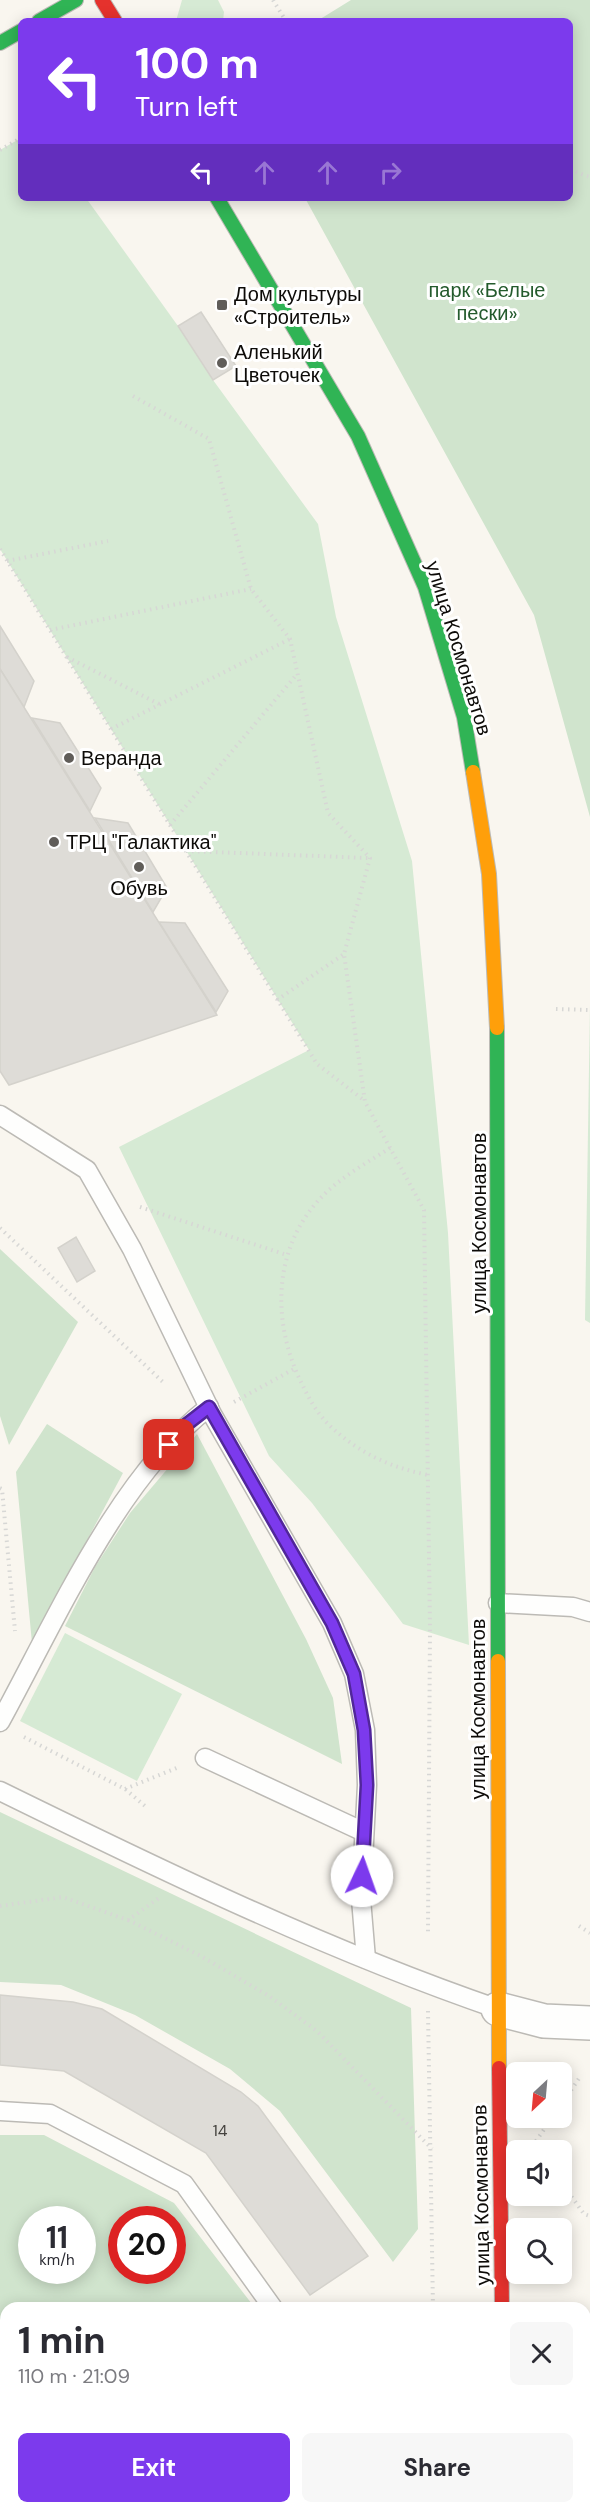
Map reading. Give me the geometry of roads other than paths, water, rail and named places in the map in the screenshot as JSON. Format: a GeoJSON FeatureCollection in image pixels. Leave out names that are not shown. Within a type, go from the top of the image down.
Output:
{"type":"FeatureCollection","features":[{"type":"Feature","properties":{"kind":"street"},"geometry":{"type":"LineString","coordinates":[[44,18],[76,0]]}},
{"type":"Feature","properties":{"kind":"street"},"geometry":{"type":"LineString","coordinates":[[102,0],[113,18]]}},
{"type":"Feature","properties":{"kind":"street"},"geometry":{"type":"LineString","coordinates":[[0,43],[18,33]]}},
{"type":"Feature","properties":{"kind":"street","name":"улица Космонавтов"},"geometry":{"type":"LineString","coordinates":[[219,201],[358,436],[424,587],[464,717],[489,874],[497,1019],[498,2009],[502,2302]]}},
{"type":"Feature","properties":{"kind":"street"},"geometry":{"type":"LineString","coordinates":[[498,2009],[544,2021],[590,2023]]}},
{"type":"Feature","properties":{"kind":"lane"},"geometry":{"type":"LineString","coordinates":[[0,1115],[87,1170],[132,1249],[204,1411],[332,1623],[354,1674],[364,1730],[367,1785],[361,1899],[366,1959]]}},
{"type":"Feature","properties":{"kind":"lane"},"geometry":{"type":"LineString","coordinates":[[0,1722],[91,1553],[130,1495],[182,1428],[204,1411]]}},
{"type":"Feature","properties":{"kind":"lane"},"geometry":{"type":"LineString","coordinates":[[498,1603],[573,1607],[590,1612]]}},
{"type":"Feature","properties":{"kind":"lane"},"geometry":{"type":"LineString","coordinates":[[205,1758],[364,1832]]}},
{"type":"Feature","properties":{"kind":"lane"},"geometry":{"type":"LineString","coordinates":[[0,1791],[184,1881],[427,1985],[498,2009]]}},
{"type":"Feature","properties":{"kind":"lane"},"geometry":{"type":"LineString","coordinates":[[0,2111],[50,2114],[184,2184],[269,2302]]}},
{"type":"Feature","properties":{"kind":"place","name":"Дом культуры «Строитель»"},"geometry":{"type":"Point","coordinates":[222,305]}},
{"type":"Feature","properties":{"kind":"place","name":"Аленький Цветочек"},"geometry":{"type":"Point","coordinates":[222,363]}},
{"type":"Feature","properties":{"kind":"place","name":"Веранда"},"geometry":{"type":"Point","coordinates":[69,758]}},
{"type":"Feature","properties":{"kind":"place","name":"ТРЦ \"Галактика\""},"geometry":{"type":"Point","coordinates":[54,842]}},
{"type":"Feature","properties":{"kind":"place","name":"Обувь"},"geometry":{"type":"Point","coordinates":[139,867]}},
{"type":"Feature","properties":{"kind":"park label","name":"парк «Белые пески»"},"geometry":{"type":"Point","coordinates":[487,302]}}]}
